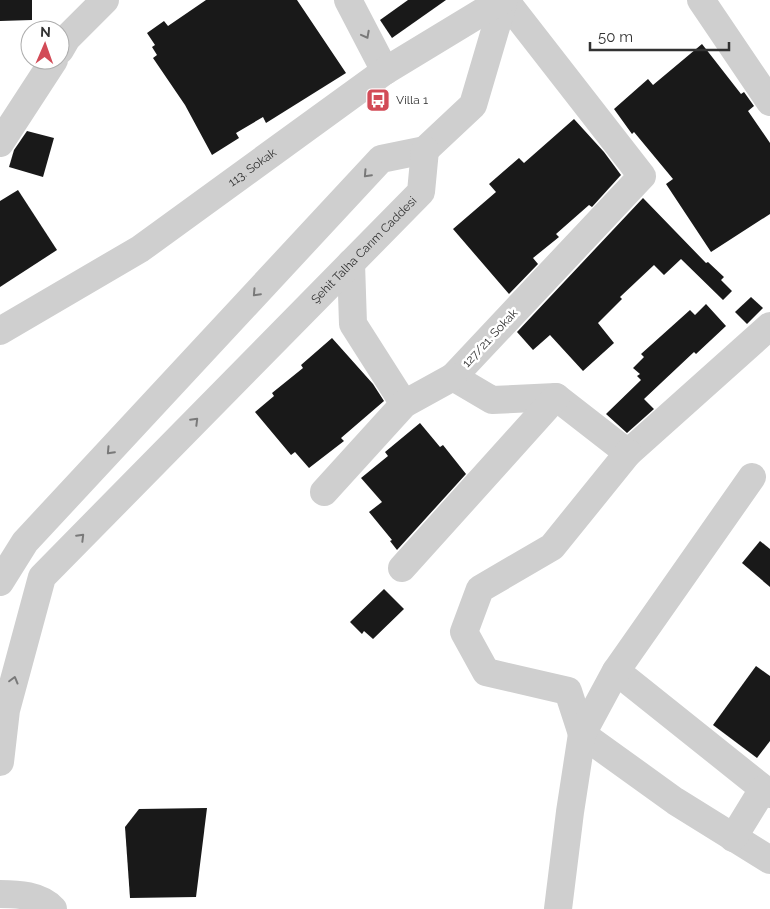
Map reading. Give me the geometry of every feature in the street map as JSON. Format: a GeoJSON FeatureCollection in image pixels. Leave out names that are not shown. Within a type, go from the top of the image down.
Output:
{"type":"FeatureCollection","features":[{"type":"Feature","properties":{"kind":"street"},"geometry":{"type":"LineString","coordinates":[[70,35],[105,0]]}},
{"type":"Feature","properties":{"kind":"street"},"geometry":{"type":"LineString","coordinates":[[348,0],[385,71]]}},
{"type":"Feature","properties":{"kind":"street"},"geometry":{"type":"LineString","coordinates":[[0,582],[25,542],[381,159],[425,150],[473,105],[504,0]]}},
{"type":"Feature","properties":{"kind":"street","name":"113. Sokak"},"geometry":{"type":"LineString","coordinates":[[0,332],[140,249],[385,71],[504,0]]}},
{"type":"Feature","properties":{"kind":"street","name":"127/21. Sokak"},"geometry":{"type":"LineString","coordinates":[[504,0],[642,176],[453,377],[492,400],[556,397]]}},
{"type":"Feature","properties":{"kind":"street"},"geometry":{"type":"LineString","coordinates":[[701,0],[770,102]]}},
{"type":"Feature","properties":{"kind":"street"},"geometry":{"type":"LineString","coordinates":[[0,143],[47,70]]}},
{"type":"Feature","properties":{"kind":"street","name":"Şehit Talha Carım Caddesi"},"geometry":{"type":"LineString","coordinates":[[0,762],[6,710],[42,577],[421,192],[425,150]]}},
{"type":"Feature","properties":{"kind":"street"},"geometry":{"type":"LineString","coordinates":[[351,263],[353,324],[404,404]]}},
{"type":"Feature","properties":{"kind":"street"},"geometry":{"type":"LineString","coordinates":[[770,326],[628,453],[552,547],[480,589],[464,632],[486,672],[568,691],[582,734],[675,801],[770,860]]}},
{"type":"Feature","properties":{"kind":"street"},"geometry":{"type":"LineString","coordinates":[[324,492],[404,404],[453,377]]}},
{"type":"Feature","properties":{"kind":"street"},"geometry":{"type":"LineString","coordinates":[[402,568],[556,397],[628,453]]}},
{"type":"Feature","properties":{"kind":"street"},"geometry":{"type":"LineString","coordinates":[[134,424],[165,451]]}},
{"type":"Feature","properties":{"kind":"street"},"geometry":{"type":"LineString","coordinates":[[558,909],[582,734],[616,671],[752,477]]}},
{"type":"Feature","properties":{"kind":"street"},"geometry":{"type":"LineString","coordinates":[[616,671],[767,791],[733,838]]}},
{"type":"Feature","properties":{"kind":"street"},"geometry":{"type":"LineString","coordinates":[[0,894],[19,894],[47,903],[53,909]]}},
{"type":"Feature","properties":{"kind":"building"},"geometry":{"type":"Polygon","coordinates":[[[0,0],[32,0],[32,20],[0,21],[0,0]]]}},
{"type":"Feature","properties":{"kind":"building"},"geometry":{"type":"Polygon","coordinates":[[[206,0],[297,0],[346,73],[266,123],[263,117],[236,133],[239,138],[212,155],[185,105],[153,58],[157,55],[152,47],[155,45],[147,33],[164,21],[168,26],[206,0]]]}},
{"type":"Feature","properties":{"kind":"building"},"geometry":{"type":"Polygon","coordinates":[[[408,0],[446,0],[392,38],[380,20],[408,0]]]}},
{"type":"Feature","properties":{"kind":"building"},"geometry":{"type":"Polygon","coordinates":[[[702,44],[741,94],[744,92],[754,106],[748,111],[770,143],[770,214],[711,252],[666,184],[673,179],[634,132],[632,134],[614,109],[648,79],[653,85],[702,44]]]}},
{"type":"Feature","properties":{"kind":"building"},"geometry":{"type":"Polygon","coordinates":[[[574,119],[604,152],[621,175],[592,207],[589,205],[556,234],[559,237],[533,258],[538,264],[509,294],[453,229],[496,192],[489,184],[519,158],[524,163],[574,119]]]}},
{"type":"Feature","properties":{"kind":"building"},"geometry":{"type":"Polygon","coordinates":[[[27,131],[54,138],[43,177],[9,167],[14,150],[27,131]]]}},
{"type":"Feature","properties":{"kind":"building"},"geometry":{"type":"Polygon","coordinates":[[[18,190],[57,250],[0,287],[0,201],[18,190]]]}},
{"type":"Feature","properties":{"kind":"building"},"geometry":{"type":"Polygon","coordinates":[[[643,198],[706,263],[708,262],[724,277],[721,280],[732,291],[723,300],[681,259],[664,275],[654,265],[620,297],[622,299],[598,323],[614,343],[583,371],[550,335],[533,350],[517,332],[643,198]]]}},
{"type":"Feature","properties":{"kind":"building"},"geometry":{"type":"Polygon","coordinates":[[[751,297],[763,308],[747,324],[735,312],[751,297]]]}},
{"type":"Feature","properties":{"kind":"building"},"geometry":{"type":"Polygon","coordinates":[[[706,304],[726,326],[696,354],[694,352],[644,399],[654,409],[627,433],[606,414],[641,380],[637,376],[640,374],[633,368],[644,357],[641,354],[690,310],[695,315],[706,304]]]}},
{"type":"Feature","properties":{"kind":"building"},"geometry":{"type":"Polygon","coordinates":[[[332,338],[373,384],[384,401],[341,438],[344,441],[309,468],[295,452],[291,455],[255,412],[274,396],[272,393],[303,368],[301,365],[332,338]]]}},
{"type":"Feature","properties":{"kind":"building"},"geometry":{"type":"Polygon","coordinates":[[[420,423],[440,447],[443,445],[466,474],[397,550],[390,541],[392,540],[369,512],[382,502],[361,478],[388,456],[385,452],[420,423]]]}},
{"type":"Feature","properties":{"kind":"building"},"geometry":{"type":"Polygon","coordinates":[[[760,541],[770,549],[770,587],[742,563],[760,541]]]}},
{"type":"Feature","properties":{"kind":"building"},"geometry":{"type":"Polygon","coordinates":[[[384,589],[404,609],[373,639],[364,631],[362,634],[350,622],[384,589]]]}},
{"type":"Feature","properties":{"kind":"building"},"geometry":{"type":"Polygon","coordinates":[[[756,666],[770,676],[770,741],[757,758],[713,725],[756,666]]]}},
{"type":"Feature","properties":{"kind":"building"},"geometry":{"type":"Polygon","coordinates":[[[207,808],[196,897],[130,898],[125,827],[139,809],[207,808]]]}},
{"type":"Feature","properties":{"kind":"place","name":"Villa 1"},"geometry":{"type":"Point","coordinates":[378,100]}}]}
